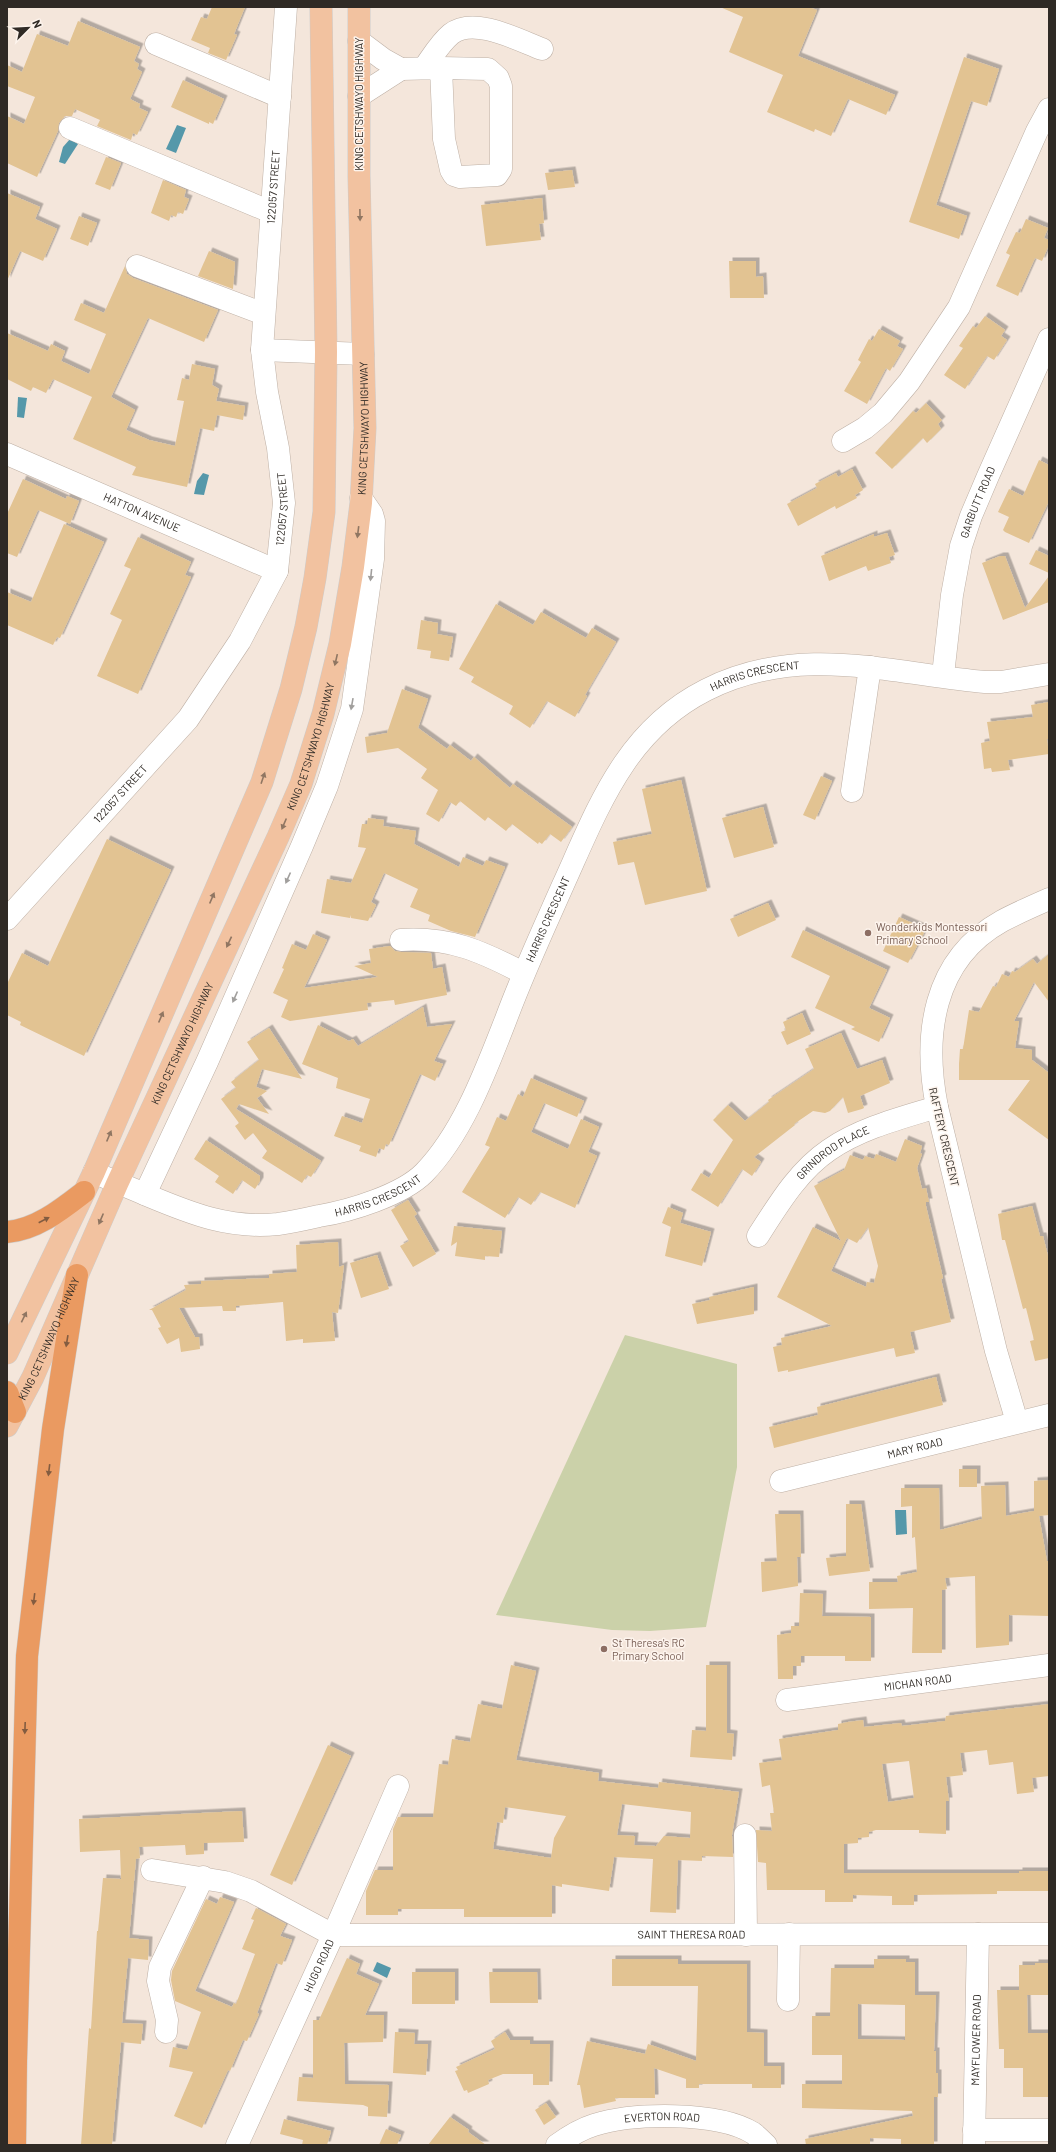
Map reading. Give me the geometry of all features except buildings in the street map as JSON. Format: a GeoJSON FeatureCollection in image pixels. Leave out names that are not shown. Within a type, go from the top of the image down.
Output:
{"type":"FeatureCollection","features":[{"type":"Feature","properties":{"kind":"highway"},"geometry":{"type":"LineString","coordinates":[[7,1232],[17,1231],[44,1220],[84,1192]]}},
{"type":"Feature","properties":{"kind":"highway"},"geometry":{"type":"LineString","coordinates":[[15,2145],[27,1656],[53,1429],[77,1275]]}},
{"type":"Feature","properties":{"kind":"main road"},"geometry":{"type":"LineString","coordinates":[[7,1353],[94,1172],[262,782],[291,689],[315,578],[324,512],[326,352],[321,7]]}},
{"type":"Feature","properties":{"kind":"main road","name":"KING CETSHWAYO HIGHWAY"},"geometry":{"type":"LineString","coordinates":[[10,1410],[33,1377],[117,1184],[301,784],[324,714],[340,644],[353,567],[361,498],[365,428],[359,96],[359,7]]}},
{"type":"Feature","properties":{"kind":"street","name":"122057 STREET"},"geometry":{"type":"LineString","coordinates":[[7,919],[188,719],[240,642],[277,571],[284,503],[278,448],[267,392],[262,350],[286,7]]}},
{"type":"Feature","properties":{"kind":"street"},"geometry":{"type":"LineString","coordinates":[[359,41],[383,59],[401,69],[433,68],[488,69],[498,78],[501,86],[501,169],[497,175],[460,177],[454,175],[451,170],[444,139],[433,68],[451,34],[461,29],[472,27],[487,29],[542,49]]}},
{"type":"Feature","properties":{"kind":"street"},"geometry":{"type":"LineString","coordinates":[[156,44],[280,97]]}},
{"type":"Feature","properties":{"kind":"street"},"geometry":{"type":"LineString","coordinates":[[359,96],[401,69]]}},
{"type":"Feature","properties":{"kind":"street"},"geometry":{"type":"LineString","coordinates":[[843,441],[865,428],[883,413],[909,382],[959,307],[1037,130],[1049,109]]}},
{"type":"Feature","properties":{"kind":"street"},"geometry":{"type":"LineString","coordinates":[[70,128],[271,212]]}},
{"type":"Feature","properties":{"kind":"street"},"geometry":{"type":"LineString","coordinates":[[137,266],[264,314]]}},
{"type":"Feature","properties":{"kind":"street","name":"GARBUTT ROAD"},"geometry":{"type":"LineString","coordinates":[[943,675],[952,595],[961,546],[971,516],[985,483],[1049,339]]}},
{"type":"Feature","properties":{"kind":"street"},"geometry":{"type":"LineString","coordinates":[[262,350],[363,354]]}},
{"type":"Feature","properties":{"kind":"street","name":"HATTON AVENUE"},"geometry":{"type":"LineString","coordinates":[[7,454],[277,571]]}},
{"type":"Feature","properties":{"kind":"street"},"geometry":{"type":"LineString","coordinates":[[145,1194],[206,1062],[302,846],[327,786],[352,709],[373,558],[374,521],[372,514],[361,498]]}},
{"type":"Feature","properties":{"kind":"street","name":"HARRIS CRESCENT"},"geometry":{"type":"LineString","coordinates":[[94,1172],[117,1184],[197,1216],[235,1223],[276,1224],[341,1212],[390,1195],[422,1175],[447,1145],[474,1095],[523,973],[607,790],[621,765],[659,722],[706,690],[736,678],[766,669],[832,663],[993,682],[1049,674]]}},
{"type":"Feature","properties":{"kind":"street"},"geometry":{"type":"LineString","coordinates":[[852,791],[870,667]]}},
{"type":"Feature","properties":{"kind":"street","name":"RAFTERY CRESCENT"},"geometry":{"type":"LineString","coordinates":[[1017,1422],[996,1351],[937,1107],[932,1083],[930,1050],[935,1010],[940,993],[948,975],[965,952],[983,934],[1001,922],[1049,900]]}},
{"type":"Feature","properties":{"kind":"street"},"geometry":{"type":"LineString","coordinates":[[401,940],[435,939],[450,942],[497,959],[523,973]]}},
{"type":"Feature","properties":{"kind":"street","name":"GRINDROD PLACE"},"geometry":{"type":"LineString","coordinates":[[758,1236],[794,1184],[812,1164],[830,1149],[889,1122],[937,1107]]}},
{"type":"Feature","properties":{"kind":"street","name":"MARY ROAD"},"geometry":{"type":"LineString","coordinates":[[781,1481],[1049,1414]]}},
{"type":"Feature","properties":{"kind":"street","name":"MICHAN ROAD"},"geometry":{"type":"LineString","coordinates":[[787,1700],[1049,1665]]}},
{"type":"Feature","properties":{"kind":"street","name":"HUGO ROAD"},"geometry":{"type":"LineString","coordinates":[[237,2145],[333,1935],[398,1786]]}},
{"type":"Feature","properties":{"kind":"street"},"geometry":{"type":"LineString","coordinates":[[745,1835],[746,1935]]}},
{"type":"Feature","properties":{"kind":"street"},"geometry":{"type":"LineString","coordinates":[[152,1870],[203,1877],[225,1882],[251,1891],[333,1935]]}},
{"type":"Feature","properties":{"kind":"street"},"geometry":{"type":"LineString","coordinates":[[166,2032],[168,2020],[158,1981],[160,1967],[203,1877]]}},
{"type":"Feature","properties":{"kind":"street"},"geometry":{"type":"LineString","coordinates":[[788,2000],[789,1934]]}},
{"type":"Feature","properties":{"kind":"street","name":"MAYFLOWER ROAD"},"geometry":{"type":"LineString","coordinates":[[974,2137],[978,1934]]}},
{"type":"Feature","properties":{"kind":"street","name":"SAINT THERESA ROAD"},"geometry":{"type":"LineString","coordinates":[[333,1935],[1049,1934]]}},
{"type":"Feature","properties":{"kind":"street","name":"EVERTON ROAD"},"geometry":{"type":"LineString","coordinates":[[557,2145],[571,2136],[594,2125],[653,2116],[688,2117],[732,2124],[753,2133],[766,2145]]}},
{"type":"Feature","properties":{"kind":"street"},"geometry":{"type":"LineString","coordinates":[[974,2137],[1049,2130]]}},
{"type":"Feature","properties":{"kind":"green space"},"geometry":{"type":"Polygon","coordinates":[[[625,1335],[737,1364],[737,1467],[706,1627],[650,1631],[612,1630],[496,1615],[625,1335]]]}},
{"type":"Feature","properties":{"kind":"water"},"geometry":{"type":"Polygon","coordinates":[[[177,125],[186,128],[176,153],[166,149],[177,125]]]}},
{"type":"Feature","properties":{"kind":"water"},"geometry":{"type":"Polygon","coordinates":[[[70,139],[78,144],[65,164],[59,162],[63,147],[70,139]]]}},
{"type":"Feature","properties":{"kind":"water"},"geometry":{"type":"Polygon","coordinates":[[[18,397],[27,398],[24,418],[17,417],[18,397]]]}},
{"type":"Feature","properties":{"kind":"water"},"geometry":{"type":"Polygon","coordinates":[[[203,473],[209,475],[204,495],[194,494],[197,481],[203,473]]]}},
{"type":"Feature","properties":{"kind":"water"},"geometry":{"type":"Polygon","coordinates":[[[895,1510],[906,1510],[907,1534],[896,1535],[895,1510]]]}},
{"type":"Feature","properties":{"kind":"water"},"geometry":{"type":"Polygon","coordinates":[[[377,1962],[391,1968],[387,1978],[373,1971],[377,1962]]]}},
{"type":"Feature","properties":{"kind":"place","name":"Wonderkids Montessori Primary School"},"geometry":{"type":"Point","coordinates":[868,933]}},
{"type":"Feature","properties":{"kind":"place","name":"St Theresa's RC Primary School"},"geometry":{"type":"Point","coordinates":[604,1649]}}]}
